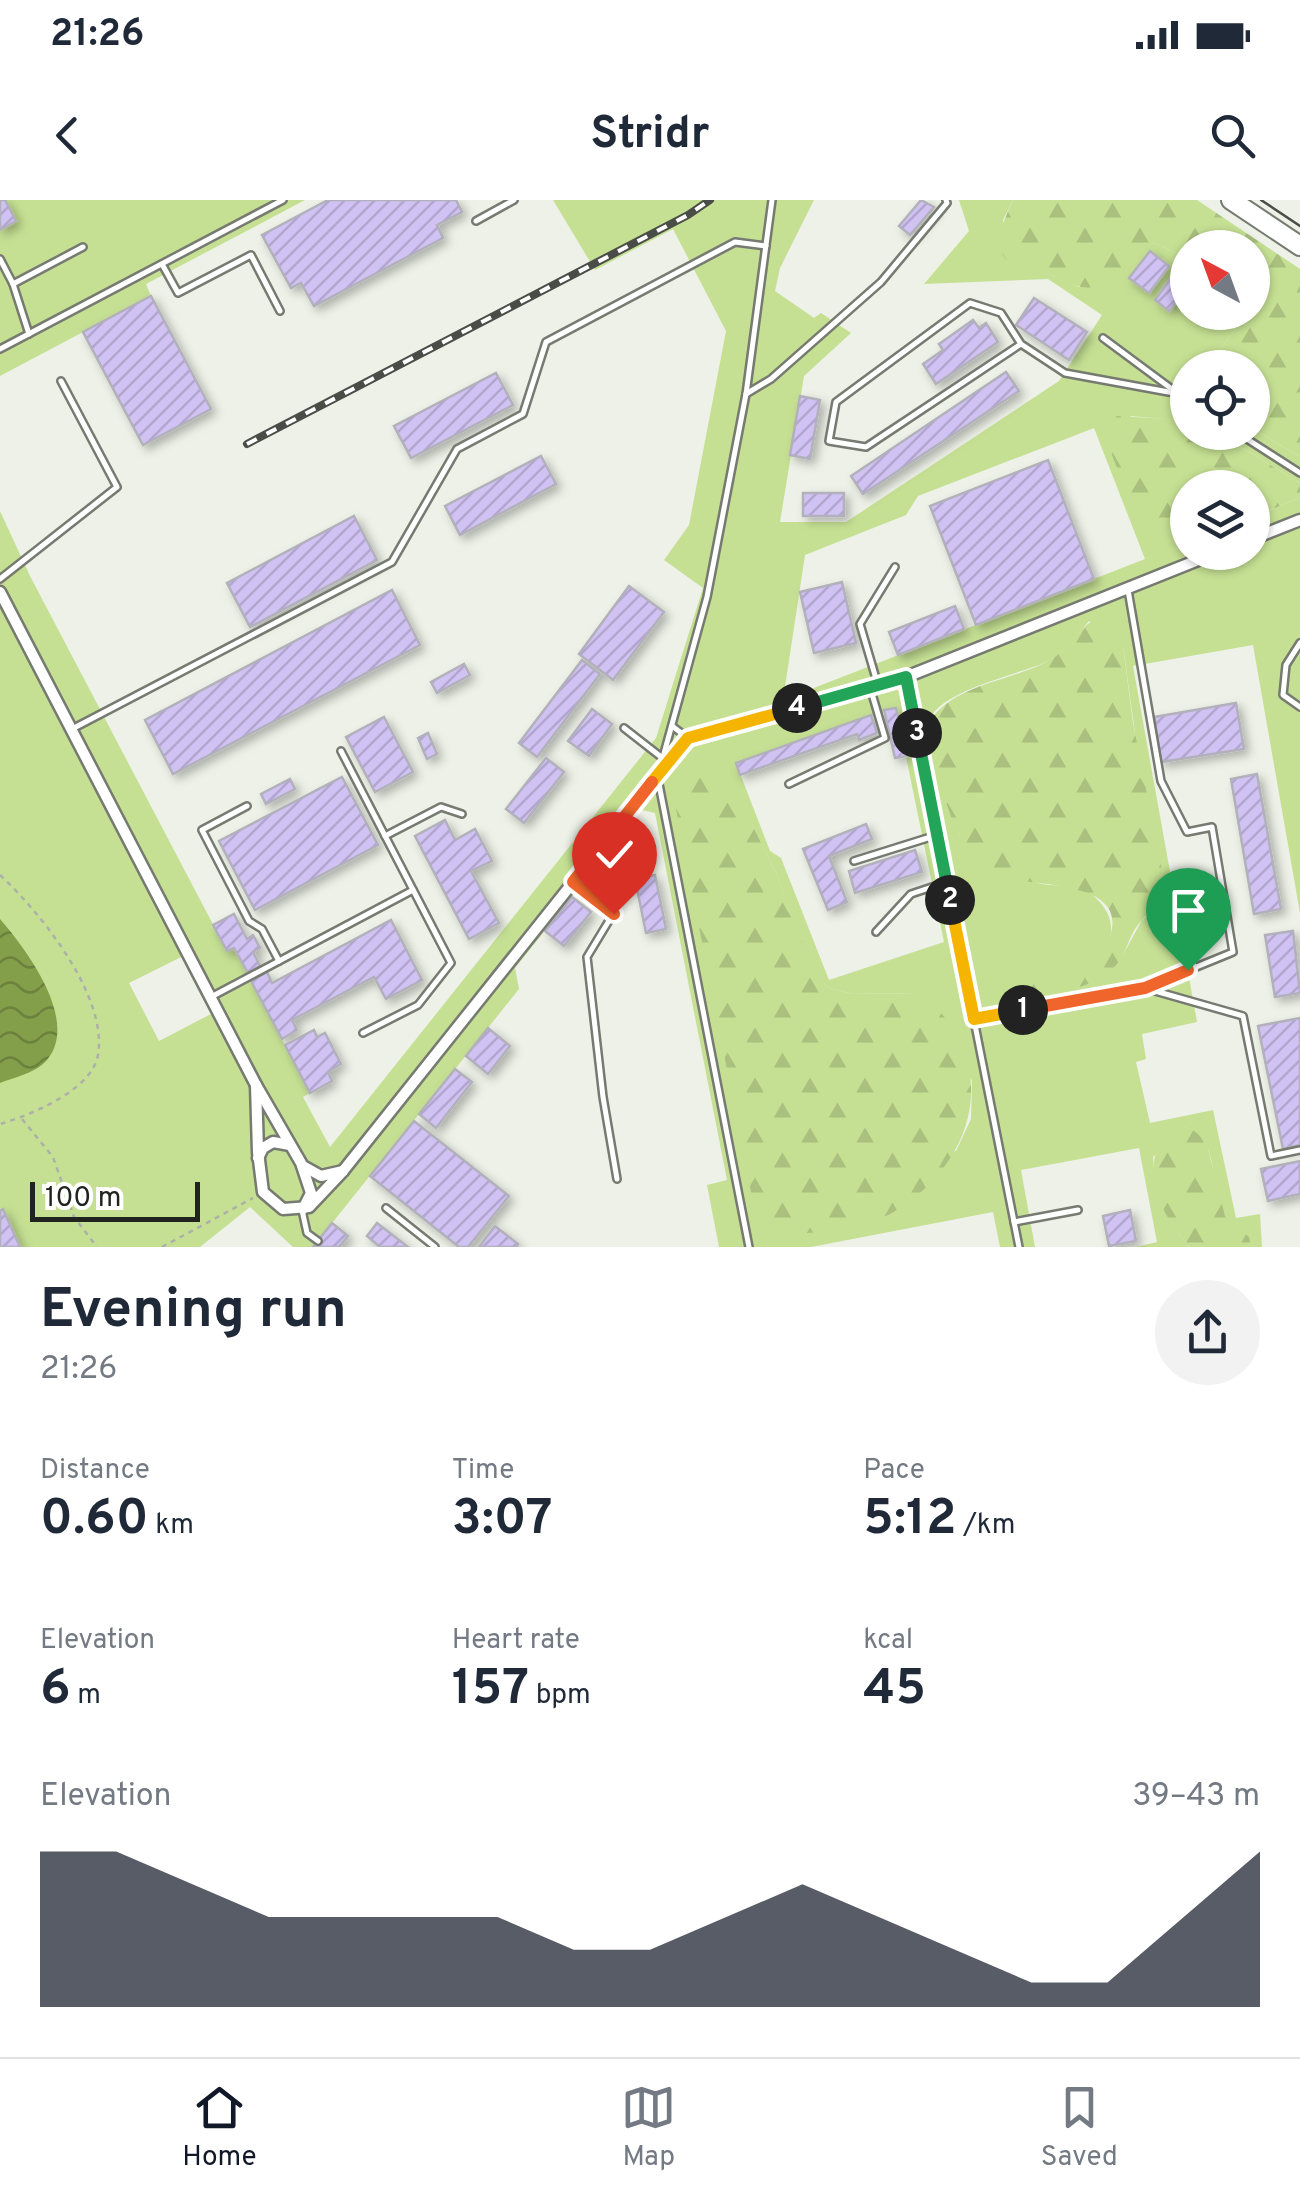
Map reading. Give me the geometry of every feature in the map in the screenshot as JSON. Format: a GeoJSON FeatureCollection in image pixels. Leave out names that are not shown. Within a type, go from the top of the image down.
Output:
{"type":"FeatureCollection","features":[{"type":"Feature","properties":{"kind":"main road"},"geometry":{"type":"LineString","coordinates":[[1231,200],[1300,246]]}},
{"type":"Feature","properties":{"kind":"street"},"geometry":{"type":"LineString","coordinates":[[1270,532],[1300,520]]}},
{"type":"Feature","properties":{"kind":"street"},"geometry":{"type":"LineString","coordinates":[[256,1085],[263,1192],[276,1206],[302,1210],[322,1197],[344,1171],[658,776],[665,761],[688,738],[906,677],[1173,570]]}},
{"type":"Feature","properties":{"kind":"street"},"geometry":{"type":"LineString","coordinates":[[0,592],[256,1085],[301,1163],[311,1192],[302,1210]]}},
{"type":"Feature","properties":{"kind":"street"},"geometry":{"type":"LineString","coordinates":[[258,1159],[268,1144],[279,1141],[290,1145]]}},
{"type":"Feature","properties":{"kind":"street"},"geometry":{"type":"LineString","coordinates":[[301,1163],[320,1176],[344,1171]]}},
{"type":"Feature","properties":{"kind":"lane"},"geometry":{"type":"LineString","coordinates":[[0,349],[283,200]]}},
{"type":"Feature","properties":{"kind":"lane"},"geometry":{"type":"LineString","coordinates":[[476,222],[514,200]]}},
{"type":"Feature","properties":{"kind":"lane"},"geometry":{"type":"LineString","coordinates":[[624,728],[665,761],[708,597],[746,394],[772,200]]}},
{"type":"Feature","properties":{"kind":"lane"},"geometry":{"type":"LineString","coordinates":[[746,394],[772,378],[880,282],[946,200]]}},
{"type":"Feature","properties":{"kind":"lane"},"geometry":{"type":"LineString","coordinates":[[72,729],[392,562],[457,449],[524,414],[546,342],[735,242],[766,246]]}},
{"type":"Feature","properties":{"kind":"lane"},"geometry":{"type":"LineString","coordinates":[[13,284],[83,247]]}},
{"type":"Feature","properties":{"kind":"lane"},"geometry":{"type":"LineString","coordinates":[[162,264],[178,294],[251,255],[280,311]]}},
{"type":"Feature","properties":{"kind":"lane"},"geometry":{"type":"LineString","coordinates":[[0,259],[13,284],[29,334]]}},
{"type":"Feature","properties":{"kind":"lane"},"geometry":{"type":"LineString","coordinates":[[1021,344],[866,447],[829,441],[836,402],[970,303],[1001,312],[1021,344],[1064,373],[1170,391]]}},
{"type":"Feature","properties":{"kind":"lane"},"geometry":{"type":"LineString","coordinates":[[1103,338],[1170,389]]}},
{"type":"Feature","properties":{"kind":"lane"},"geometry":{"type":"LineString","coordinates":[[0,579],[118,487],[61,381]]}},
{"type":"Feature","properties":{"kind":"lane"},"geometry":{"type":"LineString","coordinates":[[1264,450],[1300,473]]}},
{"type":"Feature","properties":{"kind":"lane"},"geometry":{"type":"LineString","coordinates":[[788,784],[885,738],[860,624],[895,567]]}},
{"type":"Feature","properties":{"kind":"lane"},"geometry":{"type":"LineString","coordinates":[[974,1019],[1145,988],[1234,952],[1212,827],[1187,832],[1161,780],[1128,588]]}},
{"type":"Feature","properties":{"kind":"lane"},"geometry":{"type":"LineString","coordinates":[[1300,644],[1286,665],[1283,696],[1300,707]]}},
{"type":"Feature","properties":{"kind":"lane"},"geometry":{"type":"LineString","coordinates":[[906,677],[1019,1247]]}},
{"type":"Feature","properties":{"kind":"lane"},"geometry":{"type":"LineString","coordinates":[[672,726],[688,738]]}},
{"type":"Feature","properties":{"kind":"lane"},"geometry":{"type":"LineString","coordinates":[[341,752],[451,962],[418,1004],[363,1033]]}},
{"type":"Feature","properties":{"kind":"lane"},"geometry":{"type":"LineString","coordinates":[[658,776],[750,1247]]}},
{"type":"Feature","properties":{"kind":"lane"},"geometry":{"type":"LineString","coordinates":[[247,806],[202,830],[250,921],[262,929],[279,961]]}},
{"type":"Feature","properties":{"kind":"lane"},"geometry":{"type":"LineString","coordinates":[[385,836],[440,807],[462,814]]}},
{"type":"Feature","properties":{"kind":"lane"},"geometry":{"type":"LineString","coordinates":[[854,861],[938,835]]}},
{"type":"Feature","properties":{"kind":"lane"},"geometry":{"type":"LineString","coordinates":[[573,882],[614,914],[587,957],[617,1179]]}},
{"type":"Feature","properties":{"kind":"lane"},"geometry":{"type":"LineString","coordinates":[[876,932],[911,894],[947,882]]}},
{"type":"Feature","properties":{"kind":"lane"},"geometry":{"type":"LineString","coordinates":[[211,997],[414,890]]}},
{"type":"Feature","properties":{"kind":"lane"},"geometry":{"type":"LineString","coordinates":[[1145,988],[1243,1016],[1271,1156],[1300,1150]]}},
{"type":"Feature","properties":{"kind":"lane"},"geometry":{"type":"LineString","coordinates":[[386,1208],[436,1247]]}},
{"type":"Feature","properties":{"kind":"lane"},"geometry":{"type":"LineString","coordinates":[[302,1210],[307,1232],[318,1241]]}},
{"type":"Feature","properties":{"kind":"lane"},"geometry":{"type":"LineString","coordinates":[[1014,1222],[1078,1210]]}},
{"type":"Feature","properties":{"kind":"path"},"geometry":{"type":"LineString","coordinates":[[0,875],[39,917],[73,965],[96,1018],[98,1057],[76,1089],[22,1118],[0,1124]]}},
{"type":"Feature","properties":{"kind":"path"},"geometry":{"type":"LineString","coordinates":[[22,1118],[52,1157],[74,1216],[97,1247]]}},
{"type":"Feature","properties":{"kind":"path"},"geometry":{"type":"LineString","coordinates":[[162,1247],[263,1192]]}},
{"type":"Feature","properties":{"kind":"green space"},"geometry":{"type":"Polygon","coordinates":[[[0,200],[305,200],[146,284],[151,296],[0,376],[0,200]]]}},
{"type":"Feature","properties":{"kind":"green space"},"geometry":{"type":"Polygon","coordinates":[[[553,200],[814,200],[780,268],[775,291],[814,318],[821,313],[851,333],[804,376],[780,522],[846,522],[1059,381],[1102,315],[1048,279],[924,284],[969,231],[959,200],[1013,200],[1003,220],[1015,266],[1044,272],[1079,287],[1142,247],[1154,243],[1170,250],[1170,330],[1234,330],[1220,350],[1170,350],[1170,420],[1130,416],[1170,538],[1170,570],[1270,570],[1270,510],[1300,497],[1300,913],[1253,645],[1133,666],[1197,1022],[1142,1034],[1146,1059],[1136,1062],[1150,1123],[1213,1110],[1236,1218],[1260,1214],[1262,1247],[1251,1247],[1247,1237],[1226,1217],[1204,1141],[1183,1127],[1153,1157],[1163,1206],[1190,1247],[1136,1247],[1157,1242],[1139,1148],[1021,1170],[1035,1247],[1000,1247],[993,1212],[811,1247],[719,1247],[707,1185],[727,1180],[655,813],[642,810],[515,968],[519,989],[313,1247],[293,1247],[250,1207],[200,1247],[0,1247],[0,511],[30,576],[227,951],[234,948],[310,1093],[303,1097],[330,1147],[656,738],[703,588],[664,560],[689,525],[726,331],[673,229],[595,270],[553,200]],[[1094,428],[918,496],[906,515],[805,555],[783,700],[1145,559],[1094,428]],[[1089,621],[1050,660],[946,701],[934,712],[928,726],[959,835],[1033,881],[1079,888],[1106,911],[1111,932],[1102,952],[1085,963],[1039,978],[1123,955],[1142,920],[1159,907],[1123,646],[1089,621]],[[896,708],[736,763],[770,851],[781,858],[829,980],[944,942],[896,708]],[[752,825],[751,1192],[956,1151],[971,1119],[972,1081],[918,993],[853,994],[829,988],[813,973],[776,873],[752,825]],[[181,957],[129,983],[159,1041],[211,1014],[181,957]]]}},
{"type":"Feature","properties":{"kind":"green space"},"geometry":{"type":"Polygon","coordinates":[[[1013,200],[1197,200],[1242,230],[1170,230],[1170,250],[1154,243],[1109,280],[1081,287],[1009,262],[1003,255],[1000,237],[1013,200]]]}},
{"type":"Feature","properties":{"kind":"green space"},"geometry":{"type":"Polygon","coordinates":[[[1270,249],[1300,269],[1300,457],[1270,439],[1270,350],[1220,350],[1234,330],[1270,330],[1270,249]]]}},
{"type":"Feature","properties":{"kind":"green space"},"geometry":{"type":"Polygon","coordinates":[[[1117,416],[1170,419],[1170,450],[1246,450],[1300,483],[1300,497],[1270,510],[1270,470],[1170,470],[1170,549],[1159,548],[1139,523],[1104,435],[1108,423],[1117,416]]]}},
{"type":"Feature","properties":{"kind":"green space"},"geometry":{"type":"Polygon","coordinates":[[[1270,439],[1300,457],[1300,483],[1246,450],[1270,450],[1270,439]]]}},
{"type":"Feature","properties":{"kind":"green space"},"geometry":{"type":"Polygon","coordinates":[[[1100,617],[1111,623],[1123,646],[1133,723],[1166,891],[1133,932],[1123,955],[1108,973],[1087,984],[1041,997],[1031,990],[1036,981],[1093,957],[1110,936],[1112,918],[1106,905],[1093,895],[1004,877],[978,861],[952,820],[929,740],[928,723],[940,709],[969,691],[1053,658],[1100,617]]]}},
{"type":"Feature","properties":{"kind":"green space"},"geometry":{"type":"Polygon","coordinates":[[[717,769],[727,774],[776,873],[814,973],[829,988],[853,994],[918,993],[943,1015],[962,1046],[970,1074],[971,1101],[954,1152],[917,1196],[884,1217],[818,1232],[795,1232],[775,1222],[751,1192],[674,799],[678,785],[691,771],[717,769]]]}},
{"type":"Feature","properties":{"kind":"green space"},"geometry":{"type":"Polygon","coordinates":[[[1183,1127],[1206,1141],[1225,1216],[1249,1237],[1251,1247],[1190,1247],[1163,1208],[1154,1179],[1157,1149],[1165,1134],[1183,1127]]]}},
{"type":"Feature","properties":{"kind":"water"},"geometry":{"type":"Polygon","coordinates":[[[0,919],[24,949],[47,989],[57,1030],[54,1048],[43,1064],[0,1083],[0,919]]]}},
{"type":"Feature","properties":{"kind":"building"},"geometry":{"type":"Polygon","coordinates":[[[0,200],[5,200],[16,221],[0,230],[0,200]]]}},
{"type":"Feature","properties":{"kind":"building"},"geometry":{"type":"Polygon","coordinates":[[[328,200],[456,200],[462,212],[437,225],[443,238],[314,306],[301,283],[291,288],[262,235],[328,200]]]}},
{"type":"Feature","properties":{"kind":"building"},"geometry":{"type":"Polygon","coordinates":[[[921,200],[934,207],[910,235],[899,226],[921,200]]]}},
{"type":"Feature","properties":{"kind":"building"},"geometry":{"type":"Polygon","coordinates":[[[1150,251],[1169,266],[1149,293],[1129,278],[1150,251]]]}},
{"type":"Feature","properties":{"kind":"building"},"geometry":{"type":"Polygon","coordinates":[[[1170,279],[1170,310],[1155,300],[1170,279]]]}},
{"type":"Feature","properties":{"kind":"building"},"geometry":{"type":"Polygon","coordinates":[[[151,296],[211,409],[143,445],[83,332],[151,296]]]}},
{"type":"Feature","properties":{"kind":"building"},"geometry":{"type":"Polygon","coordinates":[[[1034,298],[1087,332],[1069,360],[1016,325],[1034,298]]]}},
{"type":"Feature","properties":{"kind":"building"},"geometry":{"type":"Polygon","coordinates":[[[973,320],[979,328],[986,323],[998,342],[936,384],[923,364],[943,350],[939,344],[973,320]]]}},
{"type":"Feature","properties":{"kind":"building"},"geometry":{"type":"Polygon","coordinates":[[[1006,372],[1019,391],[863,494],[851,476],[1006,372]]]}},
{"type":"Feature","properties":{"kind":"building"},"geometry":{"type":"Polygon","coordinates":[[[496,373],[513,405],[411,458],[394,426],[496,373]]]}},
{"type":"Feature","properties":{"kind":"building"},"geometry":{"type":"Polygon","coordinates":[[[800,396],[820,400],[810,459],[790,455],[800,396]]]}},
{"type":"Feature","properties":{"kind":"building"},"geometry":{"type":"Polygon","coordinates":[[[541,456],[556,484],[460,535],[445,506],[541,456]]]}},
{"type":"Feature","properties":{"kind":"building"},"geometry":{"type":"Polygon","coordinates":[[[1048,460],[1094,579],[976,625],[930,506],[1048,460]]]}},
{"type":"Feature","properties":{"kind":"building"},"geometry":{"type":"Polygon","coordinates":[[[803,493],[844,493],[844,516],[803,516],[803,493]]]}},
{"type":"Feature","properties":{"kind":"building"},"geometry":{"type":"Polygon","coordinates":[[[354,516],[377,560],[250,627],[227,583],[354,516]]]}},
{"type":"Feature","properties":{"kind":"building"},"geometry":{"type":"Polygon","coordinates":[[[842,582],[856,643],[814,653],[800,592],[842,582]]]}},
{"type":"Feature","properties":{"kind":"building"},"geometry":{"type":"Polygon","coordinates":[[[629,586],[664,612],[613,680],[579,654],[629,586]]]}},
{"type":"Feature","properties":{"kind":"building"},"geometry":{"type":"Polygon","coordinates":[[[392,590],[420,645],[173,774],[145,720],[392,590]]]}},
{"type":"Feature","properties":{"kind":"building"},"geometry":{"type":"Polygon","coordinates":[[[955,606],[964,629],[898,655],[889,632],[955,606]]]}},
{"type":"Feature","properties":{"kind":"building"},"geometry":{"type":"Polygon","coordinates":[[[582,660],[600,674],[537,757],[519,743],[582,660]]]}},
{"type":"Feature","properties":{"kind":"building"},"geometry":{"type":"Polygon","coordinates":[[[464,664],[470,675],[437,693],[431,682],[464,664]]]}},
{"type":"Feature","properties":{"kind":"building"},"geometry":{"type":"Polygon","coordinates":[[[1236,703],[1244,749],[1161,762],[1154,717],[1236,703]]]}},
{"type":"Feature","properties":{"kind":"building"},"geometry":{"type":"Polygon","coordinates":[[[896,708],[907,756],[895,758],[884,710],[896,708]]]}},
{"type":"Feature","properties":{"kind":"building"},"geometry":{"type":"Polygon","coordinates":[[[592,709],[612,724],[589,756],[568,741],[592,709]]]}},
{"type":"Feature","properties":{"kind":"building"},"geometry":{"type":"Polygon","coordinates":[[[871,715],[877,733],[859,740],[857,734],[740,775],[736,763],[871,715]]]}},
{"type":"Feature","properties":{"kind":"building"},"geometry":{"type":"Polygon","coordinates":[[[384,717],[413,772],[375,792],[346,737],[384,717]]]}},
{"type":"Feature","properties":{"kind":"building"},"geometry":{"type":"Polygon","coordinates":[[[428,733],[437,754],[427,759],[418,738],[428,733]]]}},
{"type":"Feature","properties":{"kind":"building"},"geometry":{"type":"Polygon","coordinates":[[[546,758],[564,772],[524,823],[506,809],[546,758]]]}},
{"type":"Feature","properties":{"kind":"building"},"geometry":{"type":"Polygon","coordinates":[[[1257,774],[1281,909],[1254,914],[1231,779],[1257,774]]]}},
{"type":"Feature","properties":{"kind":"building"},"geometry":{"type":"Polygon","coordinates":[[[342,777],[378,845],[255,910],[219,841],[342,777]]]}},
{"type":"Feature","properties":{"kind":"building"},"geometry":{"type":"Polygon","coordinates":[[[290,779],[295,789],[266,804],[261,794],[290,779]]]}},
{"type":"Feature","properties":{"kind":"building"},"geometry":{"type":"Polygon","coordinates":[[[445,820],[455,840],[475,829],[492,861],[471,871],[499,923],[469,939],[415,836],[445,820]]]}},
{"type":"Feature","properties":{"kind":"building"},"geometry":{"type":"Polygon","coordinates":[[[866,824],[872,839],[829,856],[847,902],[828,910],[803,849],[866,824]]]}},
{"type":"Feature","properties":{"kind":"building"},"geometry":{"type":"Polygon","coordinates":[[[624,833],[643,848],[610,888],[592,872],[624,833]]]}},
{"type":"Feature","properties":{"kind":"building"},"geometry":{"type":"Polygon","coordinates":[[[915,850],[922,872],[855,893],[849,871],[915,850]]]}},
{"type":"Feature","properties":{"kind":"building"},"geometry":{"type":"Polygon","coordinates":[[[655,875],[666,929],[646,933],[635,879],[655,875]]]}},
{"type":"Feature","properties":{"kind":"building"},"geometry":{"type":"Polygon","coordinates":[[[572,897],[591,912],[564,946],[545,931],[572,897]]]}},
{"type":"Feature","properties":{"kind":"building"},"geometry":{"type":"Polygon","coordinates":[[[234,914],[247,939],[253,935],[260,948],[253,952],[260,966],[248,973],[234,948],[227,951],[213,925],[234,914]]]}},
{"type":"Feature","properties":{"kind":"building"},"geometry":{"type":"Polygon","coordinates":[[[391,920],[422,980],[386,999],[374,977],[292,1020],[297,1030],[282,1039],[251,981],[267,972],[272,983],[391,920]]]}},
{"type":"Feature","properties":{"kind":"building"},"geometry":{"type":"Polygon","coordinates":[[[1293,931],[1300,993],[1275,997],[1265,935],[1293,931]]]}},
{"type":"Feature","properties":{"kind":"building"},"geometry":{"type":"Polygon","coordinates":[[[1300,1018],[1300,1145],[1283,1149],[1258,1026],[1300,1018]]]}},
{"type":"Feature","properties":{"kind":"building"},"geometry":{"type":"Polygon","coordinates":[[[488,1028],[510,1046],[488,1074],[466,1056],[488,1028]]]}},
{"type":"Feature","properties":{"kind":"building"},"geometry":{"type":"Polygon","coordinates":[[[314,1030],[317,1037],[325,1033],[341,1064],[328,1072],[332,1081],[310,1093],[285,1045],[314,1030]]]}},
{"type":"Feature","properties":{"kind":"building"},"geometry":{"type":"Polygon","coordinates":[[[455,1069],[472,1082],[436,1128],[419,1114],[455,1069]]]}},
{"type":"Feature","properties":{"kind":"building"},"geometry":{"type":"Polygon","coordinates":[[[414,1121],[509,1196],[468,1247],[459,1247],[370,1176],[414,1121]]]}},
{"type":"Feature","properties":{"kind":"building"},"geometry":{"type":"Polygon","coordinates":[[[1300,1161],[1300,1194],[1268,1201],[1261,1169],[1300,1161]]]}},
{"type":"Feature","properties":{"kind":"building"},"geometry":{"type":"Polygon","coordinates":[[[3,1209],[20,1247],[0,1247],[3,1209]]]}},
{"type":"Feature","properties":{"kind":"building"},"geometry":{"type":"Polygon","coordinates":[[[1130,1210],[1136,1241],[1109,1246],[1103,1216],[1130,1210]]]}},
{"type":"Feature","properties":{"kind":"building"},"geometry":{"type":"Polygon","coordinates":[[[332,1223],[348,1236],[339,1247],[313,1247],[332,1223]]]}},
{"type":"Feature","properties":{"kind":"building"},"geometry":{"type":"Polygon","coordinates":[[[377,1223],[408,1247],[380,1247],[367,1236],[377,1223]]]}},
{"type":"Feature","properties":{"kind":"building"},"geometry":{"type":"Polygon","coordinates":[[[495,1226],[518,1244],[516,1247],[479,1247],[495,1226]]]}},
{"type":"Feature","properties":{"kind":"tram line"},"geometry":{"type":"LineString","coordinates":[[1261,200],[1300,226]]}},
{"type":"Feature","properties":{"kind":"railway"},"geometry":{"type":"LineString","coordinates":[[247,444],[688,215],[710,200]]}},
{"type":"Feature","properties":{"kind":"route"},"geometry":{"type":"LineString","coordinates":[[614,914],[573,882],[688,738],[906,677],[974,1019],[1145,988],[1188,970]]}}]}
